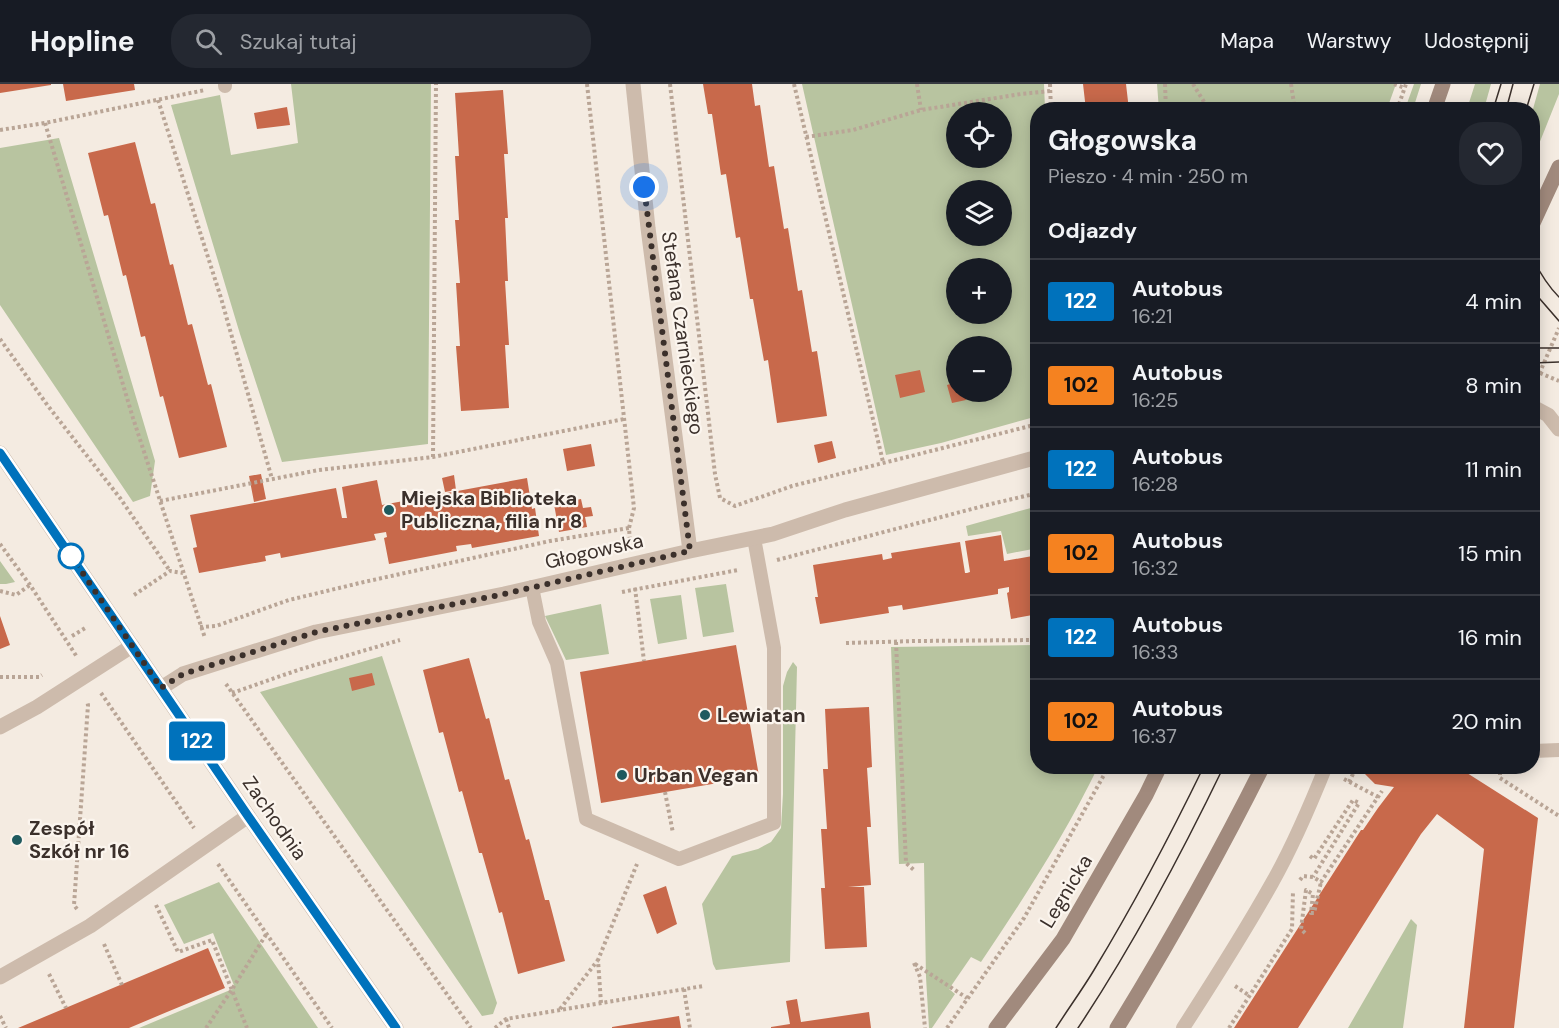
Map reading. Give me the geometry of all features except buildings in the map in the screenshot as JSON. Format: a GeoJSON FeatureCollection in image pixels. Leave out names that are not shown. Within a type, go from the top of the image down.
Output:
{"type":"FeatureCollection","features":[{"type":"Feature","properties":{"kind":"main road"},"geometry":{"type":"LineString","coordinates":[[1437,102],[1443,84]]}},
{"type":"Feature","properties":{"kind":"main road"},"geometry":{"type":"LineString","coordinates":[[1540,208],[1559,167]]}},
{"type":"Feature","properties":{"kind":"main road","name":"Legnicka"},"geometry":{"type":"LineString","coordinates":[[996,1028],[1063,939],[1156,774]]}},
{"type":"Feature","properties":{"kind":"main road"},"geometry":{"type":"LineString","coordinates":[[1117,1028],[1152,971],[1259,774]]}},
{"type":"Feature","properties":{"kind":"street","name":"Stefana Czarnieckiego"},"geometry":{"type":"LineString","coordinates":[[633,84],[648,228],[690,551]]}},
{"type":"Feature","properties":{"kind":"street"},"geometry":{"type":"LineString","coordinates":[[1540,411],[1548,415],[1559,429]]}},
{"type":"Feature","properties":{"kind":"street","name":"Zachodnia"},"geometry":{"type":"LineString","coordinates":[[0,453],[396,1028]]}},
{"type":"Feature","properties":{"kind":"street","name":"Głogowska"},"geometry":{"type":"LineString","coordinates":[[161,688],[183,674],[316,632],[773,534],[845,510],[1030,459]]}},
{"type":"Feature","properties":{"kind":"street"},"geometry":{"type":"LineString","coordinates":[[0,727],[37,707],[132,646]]}},
{"type":"Feature","properties":{"kind":"street"},"geometry":{"type":"LineString","coordinates":[[0,977],[90,926],[248,816]]}},
{"type":"Feature","properties":{"kind":"lane"},"geometry":{"type":"LineString","coordinates":[[532,587],[538,621],[557,663],[586,819],[679,859],[774,823],[774,648],[754,538]]}},
{"type":"Feature","properties":{"kind":"lane"},"geometry":{"type":"LineString","coordinates":[[1540,751],[1559,750]]}},
{"type":"Feature","properties":{"kind":"lane"},"geometry":{"type":"LineString","coordinates":[[1183,1028],[1273,881],[1323,774]]}},
{"type":"Feature","properties":{"kind":"path"},"geometry":{"type":"LineString","coordinates":[[434,457],[436,84]]}},
{"type":"Feature","properties":{"kind":"path"},"geometry":{"type":"LineString","coordinates":[[200,627],[216,626],[289,600],[364,582],[550,541],[629,528],[634,508],[587,84]]}},
{"type":"Feature","properties":{"kind":"path"},"geometry":{"type":"LineString","coordinates":[[670,84],[715,474],[720,498],[735,506],[792,486],[1030,426]]}},
{"type":"Feature","properties":{"kind":"path"},"geometry":{"type":"LineString","coordinates":[[794,84],[883,462]]}},
{"type":"Feature","properties":{"kind":"path"},"geometry":{"type":"LineString","coordinates":[[917,84],[921,110]]}},
{"type":"Feature","properties":{"kind":"path"},"geometry":{"type":"LineString","coordinates":[[1050,84],[1051,102]]}},
{"type":"Feature","properties":{"kind":"path"},"geometry":{"type":"LineString","coordinates":[[1165,84],[1166,102]]}},
{"type":"Feature","properties":{"kind":"path"},"geometry":{"type":"LineString","coordinates":[[1193,84],[1204,102]]}},
{"type":"Feature","properties":{"kind":"path"},"geometry":{"type":"LineString","coordinates":[[1291,84],[1294,102]]}},
{"type":"Feature","properties":{"kind":"path"},"geometry":{"type":"LineString","coordinates":[[1394,84],[1406,86],[1400,102]]}},
{"type":"Feature","properties":{"kind":"path"},"geometry":{"type":"LineString","coordinates":[[0,130],[45,123],[225,85]]}},
{"type":"Feature","properties":{"kind":"path"},"geometry":{"type":"LineString","coordinates":[[806,137],[853,130],[921,110],[1050,91]]}},
{"type":"Feature","properties":{"kind":"path"},"geometry":{"type":"LineString","coordinates":[[158,100],[221,298],[272,479]]}},
{"type":"Feature","properties":{"kind":"path"},"geometry":{"type":"LineString","coordinates":[[45,123],[133,418],[205,638]]}},
{"type":"Feature","properties":{"kind":"path"},"geometry":{"type":"LineString","coordinates":[[1559,328],[1540,373],[1559,381]]}},
{"type":"Feature","properties":{"kind":"path"},"geometry":{"type":"LineString","coordinates":[[0,339],[48,406],[120,498],[170,571]]}},
{"type":"Feature","properties":{"kind":"path"},"geometry":{"type":"LineString","coordinates":[[160,501],[319,470],[434,457],[624,419]]}},
{"type":"Feature","properties":{"kind":"path"},"geometry":{"type":"LineString","coordinates":[[620,592],[719,575],[1030,495]]}},
{"type":"Feature","properties":{"kind":"path"},"geometry":{"type":"LineString","coordinates":[[0,544],[79,660]]}},
{"type":"Feature","properties":{"kind":"path"},"geometry":{"type":"LineString","coordinates":[[134,595],[170,571],[183,573]]}},
{"type":"Feature","properties":{"kind":"path"},"geometry":{"type":"LineString","coordinates":[[0,591],[16,595],[30,585]]}},
{"type":"Feature","properties":{"kind":"path"},"geometry":{"type":"LineString","coordinates":[[635,590],[644,661]]}},
{"type":"Feature","properties":{"kind":"path"},"geometry":{"type":"LineString","coordinates":[[72,636],[87,627]]}},
{"type":"Feature","properties":{"kind":"path"},"geometry":{"type":"LineString","coordinates":[[232,693],[297,669],[409,638]]}},
{"type":"Feature","properties":{"kind":"path"},"geometry":{"type":"LineString","coordinates":[[846,643],[1030,640]]}},
{"type":"Feature","properties":{"kind":"path"},"geometry":{"type":"LineString","coordinates":[[896,642],[906,863],[914,870]]}},
{"type":"Feature","properties":{"kind":"path"},"geometry":{"type":"LineString","coordinates":[[66,660],[75,654]]}},
{"type":"Feature","properties":{"kind":"path"},"geometry":{"type":"LineString","coordinates":[[0,677],[39,677],[48,671]]}},
{"type":"Feature","properties":{"kind":"path"},"geometry":{"type":"LineString","coordinates":[[226,683],[471,1028]]}},
{"type":"Feature","properties":{"kind":"path"},"geometry":{"type":"LineString","coordinates":[[97,687],[200,836]]}},
{"type":"Feature","properties":{"kind":"path"},"geometry":{"type":"LineString","coordinates":[[77,909],[74,905],[88,705]]}},
{"type":"Feature","properties":{"kind":"path"},"geometry":{"type":"LineString","coordinates":[[947,1028],[1024,918],[1105,774]]}},
{"type":"Feature","properties":{"kind":"path"},"geometry":{"type":"LineString","coordinates":[[1349,782],[1353,774]]}},
{"type":"Feature","properties":{"kind":"path"},"geometry":{"type":"LineString","coordinates":[[1500,774],[1500,778],[1559,816]]}},
{"type":"Feature","properties":{"kind":"path"},"geometry":{"type":"LineString","coordinates":[[1358,787],[1378,797]]}},
{"type":"Feature","properties":{"kind":"path"},"geometry":{"type":"LineString","coordinates":[[1305,933],[1301,929],[1306,890],[1313,894],[1311,913],[1314,913],[1321,882],[1382,791]]}},
{"type":"Feature","properties":{"kind":"path"},"geometry":{"type":"LineString","coordinates":[[665,792],[673,834]]}},
{"type":"Feature","properties":{"kind":"path"},"geometry":{"type":"LineString","coordinates":[[1313,877],[1359,803],[1353,800],[1314,859]]}},
{"type":"Feature","properties":{"kind":"path"},"geometry":{"type":"LineString","coordinates":[[560,1009],[598,960],[644,844]]}},
{"type":"Feature","properties":{"kind":"path"},"geometry":{"type":"LineString","coordinates":[[217,862],[332,1028]]}},
{"type":"Feature","properties":{"kind":"path"},"geometry":{"type":"LineString","coordinates":[[1298,883],[1303,876],[1313,877],[1321,882]]}},
{"type":"Feature","properties":{"kind":"path"},"geometry":{"type":"LineString","coordinates":[[1229,1028],[1292,929],[1293,889]]}},
{"type":"Feature","properties":{"kind":"path"},"geometry":{"type":"LineString","coordinates":[[155,905],[178,952],[212,940],[247,1028]]}},
{"type":"Feature","properties":{"kind":"path"},"geometry":{"type":"LineString","coordinates":[[206,1028],[267,933]]}},
{"type":"Feature","properties":{"kind":"path"},"geometry":{"type":"LineString","coordinates":[[102,940],[122,985]]}},
{"type":"Feature","properties":{"kind":"path"},"geometry":{"type":"LineString","coordinates":[[598,960],[602,1003]]}},
{"type":"Feature","properties":{"kind":"path"},"geometry":{"type":"LineString","coordinates":[[925,1028],[920,977],[914,963],[967,998]]}},
{"type":"Feature","properties":{"kind":"path"},"geometry":{"type":"LineString","coordinates":[[48,972],[66,1008]]}},
{"type":"Feature","properties":{"kind":"path"},"geometry":{"type":"LineString","coordinates":[[495,1028],[506,1019],[703,986]]}},
{"type":"Feature","properties":{"kind":"path"},"geometry":{"type":"LineString","coordinates":[[684,989],[690,1028]]}},
{"type":"Feature","properties":{"kind":"path"},"geometry":{"type":"LineString","coordinates":[[1243,991],[1250,996]]}},
{"type":"Feature","properties":{"kind":"path"},"geometry":{"type":"LineString","coordinates":[[0,1016],[6,1028]]}},
{"type":"Feature","properties":{"kind":"path"},"geometry":{"type":"LineString","coordinates":[[506,1019],[509,1028]]}},
{"type":"Feature","properties":{"kind":"green space"},"geometry":{"type":"Polygon","coordinates":[[[291,84],[431,84],[428,444],[282,462],[240,334],[171,105],[220,95],[231,155],[298,143],[291,84]]]}},
{"type":"Feature","properties":{"kind":"green space"},"geometry":{"type":"Polygon","coordinates":[[[802,84],[1044,84],[1045,102],[1030,102],[1030,418],[941,443],[886,455],[802,84]]]}},
{"type":"Feature","properties":{"kind":"green space"},"geometry":{"type":"Polygon","coordinates":[[[1157,84],[1396,84],[1390,102],[1158,102],[1157,84]]]}},
{"type":"Feature","properties":{"kind":"green space"},"geometry":{"type":"Polygon","coordinates":[[[1414,84],[1421,84],[1415,102],[1408,102],[1414,84]]]}},
{"type":"Feature","properties":{"kind":"green space"},"geometry":{"type":"Polygon","coordinates":[[[1475,84],[1491,84],[1486,102],[1469,102],[1475,84]]]}},
{"type":"Feature","properties":{"kind":"green space"},"geometry":{"type":"Polygon","coordinates":[[[1540,84],[1559,84],[1559,94],[1540,142],[1540,102],[1535,102],[1540,84]]]}},
{"type":"Feature","properties":{"kind":"green space"},"geometry":{"type":"Polygon","coordinates":[[[59,138],[155,461],[150,496],[133,502],[0,305],[0,148],[59,138]]]}},
{"type":"Feature","properties":{"kind":"green space"},"geometry":{"type":"Polygon","coordinates":[[[1030,508],[1030,550],[1007,554],[1001,531],[968,536],[966,526],[1030,508]]]}},
{"type":"Feature","properties":{"kind":"green space"},"geometry":{"type":"Polygon","coordinates":[[[0,561],[15,582],[0,584],[0,561]]]}},
{"type":"Feature","properties":{"kind":"green space"},"geometry":{"type":"Polygon","coordinates":[[[726,584],[734,632],[703,637],[695,588],[726,584]]]}},
{"type":"Feature","properties":{"kind":"green space"},"geometry":{"type":"Polygon","coordinates":[[[681,595],[687,639],[658,644],[650,599],[681,595]]]}},
{"type":"Feature","properties":{"kind":"green space"},"geometry":{"type":"Polygon","coordinates":[[[601,604],[609,654],[566,660],[545,616],[601,604]]]}},
{"type":"Feature","properties":{"kind":"green space"},"geometry":{"type":"Polygon","coordinates":[[[1030,645],[1030,774],[1094,774],[1058,842],[1013,914],[981,962],[971,957],[949,989],[955,994],[932,1028],[929,1028],[926,977],[924,863],[899,864],[891,647],[1030,645]]]}},
{"type":"Feature","properties":{"kind":"green space"},"geometry":{"type":"Polygon","coordinates":[[[382,656],[497,1003],[493,1014],[482,1016],[260,692],[382,656]]]}},
{"type":"Feature","properties":{"kind":"green space"},"geometry":{"type":"Polygon","coordinates":[[[793,662],[797,667],[790,962],[716,970],[702,904],[732,856],[758,849],[771,842],[781,828],[783,686],[793,662]]]}},
{"type":"Feature","properties":{"kind":"green space"},"geometry":{"type":"Polygon","coordinates":[[[219,882],[318,1028],[139,1028],[235,988],[213,933],[184,944],[164,905],[219,882]]]}},
{"type":"Feature","properties":{"kind":"green space"},"geometry":{"type":"Polygon","coordinates":[[[1411,919],[1417,925],[1403,1028],[1348,1028],[1411,919]]]}},
{"type":"Feature","properties":{"kind":"tram line"},"geometry":{"type":"LineString","coordinates":[[1495,102],[1501,84]]}},
{"type":"Feature","properties":{"kind":"tram line"},"geometry":{"type":"LineString","coordinates":[[1508,102],[1513,84]]}},
{"type":"Feature","properties":{"kind":"tram line"},"geometry":{"type":"LineString","coordinates":[[1528,102],[1534,84]]}},
{"type":"Feature","properties":{"kind":"tram line"},"geometry":{"type":"LineString","coordinates":[[1540,272],[1559,297]]}},
{"type":"Feature","properties":{"kind":"tram line"},"geometry":{"type":"LineString","coordinates":[[1540,299],[1559,321]]}},
{"type":"Feature","properties":{"kind":"tram line"},"geometry":{"type":"LineString","coordinates":[[1540,348],[1559,348]]}},
{"type":"Feature","properties":{"kind":"tram line"},"geometry":{"type":"LineString","coordinates":[[1540,363],[1559,362]]}},
{"type":"Feature","properties":{"kind":"tram line"},"geometry":{"type":"LineString","coordinates":[[1056,1028],[1123,920],[1200,774]]}},
{"type":"Feature","properties":{"kind":"tram line"},"geometry":{"type":"LineString","coordinates":[[1078,1028],[1156,900],[1220,774]]}},
{"type":"Feature","properties":{"kind":"bus line","name":"122"},"geometry":{"type":"LineString","coordinates":[[0,453],[396,1028]]}},
{"type":"Feature","properties":{"kind":"place","name":"Miejska Biblioteka Publiczna, filia nr 8"},"geometry":{"type":"Point","coordinates":[389,510]}},
{"type":"Feature","properties":{"kind":"place","name":"Lewiatan"},"geometry":{"type":"Point","coordinates":[705,715]}},
{"type":"Feature","properties":{"kind":"place","name":"Urban Vegan"},"geometry":{"type":"Point","coordinates":[622,775]}},
{"type":"Feature","properties":{"kind":"place","name":"Zespół Szkół nr 16"},"geometry":{"type":"Point","coordinates":[17,840]}},
{"type":"Feature","properties":{"kind":"route"},"geometry":{"type":"LineString","coordinates":[[71,556],[161,688],[183,674],[216,662],[316,632],[504,594],[690,551],[644,187]]}}]}
